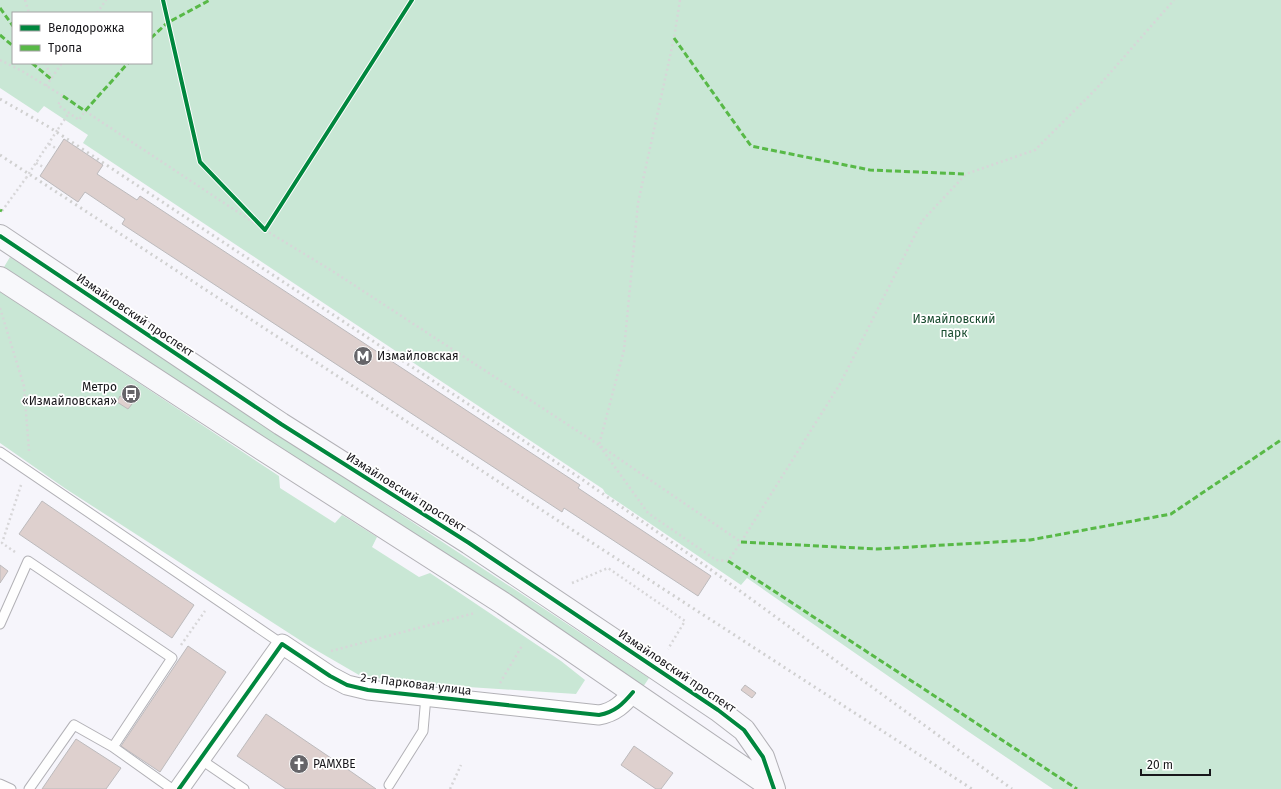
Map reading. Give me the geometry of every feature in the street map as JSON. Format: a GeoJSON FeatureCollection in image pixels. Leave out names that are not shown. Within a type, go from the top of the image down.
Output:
{"type":"FeatureCollection","features":[{"type":"Feature","properties":{"kind":"street","name":"Измайловский проспект"},"geometry":{"type":"LineString","coordinates":[[0,236],[281,424],[469,543],[718,710],[744,730],[763,758],[774,789]]}},
{"type":"Feature","properties":{"kind":"street","name":"Измайловский проспект"},"geometry":{"type":"LineString","coordinates":[[0,278],[255,445],[504,604],[774,789]]}},
{"type":"Feature","properties":{"kind":"street","name":"2-я Парковая улица"},"geometry":{"type":"LineString","coordinates":[[282,644],[330,676],[347,685],[368,690],[599,715],[608,713],[618,708],[633,692]]}},
{"type":"Feature","properties":{"kind":"street"},"geometry":{"type":"LineString","coordinates":[[179,789],[282,644]]}},
{"type":"Feature","properties":{"kind":"lane"},"geometry":{"type":"LineString","coordinates":[[0,452],[282,644]]}},
{"type":"Feature","properties":{"kind":"lane"},"geometry":{"type":"LineString","coordinates":[[0,624],[28,561],[172,658],[113,748]]}},
{"type":"Feature","properties":{"kind":"lane"},"geometry":{"type":"LineString","coordinates":[[389,785],[423,731],[426,696]]}},
{"type":"Feature","properties":{"kind":"lane"},"geometry":{"type":"LineString","coordinates":[[29,789],[74,725],[113,748],[172,789]]}},
{"type":"Feature","properties":{"kind":"lane"},"geometry":{"type":"LineString","coordinates":[[200,759],[244,789]]}},
{"type":"Feature","properties":{"kind":"lane"},"geometry":{"type":"LineString","coordinates":[[0,784],[11,789]]}},
{"type":"Feature","properties":{"kind":"path"},"geometry":{"type":"LineString","coordinates":[[25,0],[29,12]]}},
{"type":"Feature","properties":{"kind":"path"},"geometry":{"type":"LineString","coordinates":[[102,0],[102,6]]}},
{"type":"Feature","properties":{"kind":"path"},"geometry":{"type":"LineString","coordinates":[[98,12],[106,0]]}},
{"type":"Feature","properties":{"kind":"path"},"geometry":{"type":"LineString","coordinates":[[599,445],[624,350],[638,203],[674,38],[680,0]]}},
{"type":"Feature","properties":{"kind":"path"},"geometry":{"type":"LineString","coordinates":[[599,445],[648,514],[716,560],[728,561],[840,384],[922,221],[966,174],[1035,150],[1096,89],[1174,0]]}},
{"type":"Feature","properties":{"kind":"path"},"geometry":{"type":"LineString","coordinates":[[0,60],[22,71],[63,96],[58,105],[79,120],[85,111],[265,230],[334,272],[599,445],[741,542]]}},
{"type":"Feature","properties":{"kind":"path"},"geometry":{"type":"LineString","coordinates":[[46,64],[51,79]]}},
{"type":"Feature","properties":{"kind":"path"},"geometry":{"type":"LineString","coordinates":[[46,86],[61,64]]}},
{"type":"Feature","properties":{"kind":"path"},"geometry":{"type":"LineString","coordinates":[[2,211],[69,113]]}},
{"type":"Feature","properties":{"kind":"path"},"geometry":{"type":"LineString","coordinates":[[49,144],[57,149]]}},
{"type":"Feature","properties":{"kind":"path"},"geometry":{"type":"LineString","coordinates":[[36,163],[45,168]]}},
{"type":"Feature","properties":{"kind":"path"},"geometry":{"type":"LineString","coordinates":[[265,230],[269,223]]}},
{"type":"Feature","properties":{"kind":"path"},"geometry":{"type":"LineString","coordinates":[[0,308],[24,386],[30,457],[2,543],[28,561]]}},
{"type":"Feature","properties":{"kind":"path"},"geometry":{"type":"LineString","coordinates":[[572,583],[608,568],[685,621],[668,648]]}},
{"type":"Feature","properties":{"kind":"path"},"geometry":{"type":"LineString","coordinates":[[172,658],[214,598]]}},
{"type":"Feature","properties":{"kind":"path"},"geometry":{"type":"LineString","coordinates":[[311,663],[318,654],[480,612]]}},
{"type":"Feature","properties":{"kind":"path"},"geometry":{"type":"LineString","coordinates":[[489,702],[524,641]]}},
{"type":"Feature","properties":{"kind":"path"},"geometry":{"type":"LineString","coordinates":[[450,789],[461,765]]}},
{"type":"Feature","properties":{"kind":"green space","name":"Измайловский парк"},"geometry":{"type":"Polygon","coordinates":[[[0,0],[1281,0],[1281,789],[1053,789],[747,578],[741,585],[605,493],[603,489],[83,143],[88,135],[44,106],[38,113],[0,88],[0,0]]]}},
{"type":"Feature","properties":{"kind":"green space"},"geometry":{"type":"Polygon","coordinates":[[[10,257],[649,678],[643,687],[4,267],[10,257]]]}},
{"type":"Feature","properties":{"kind":"green space"},"geometry":{"type":"Polygon","coordinates":[[[0,291],[279,476],[280,488],[335,523],[342,515],[377,537],[372,547],[419,577],[430,573],[561,661],[585,680],[576,694],[407,683],[359,675],[309,646],[66,489],[0,443],[0,291]]]}},
{"type":"Feature","properties":{"kind":"building"},"geometry":{"type":"Polygon","coordinates":[[[64,139],[103,165],[97,174],[137,200],[140,196],[580,485],[578,488],[711,576],[698,596],[564,508],[562,512],[122,224],[125,219],[85,192],[78,202],[40,176],[64,139]]]}},
{"type":"Feature","properties":{"kind":"building"},"geometry":{"type":"Polygon","coordinates":[[[120,396],[132,404],[128,409],[117,402],[120,396]]]}},
{"type":"Feature","properties":{"kind":"building"},"geometry":{"type":"Polygon","coordinates":[[[42,501],[194,605],[172,638],[19,534],[42,501]]]}},
{"type":"Feature","properties":{"kind":"building"},"geometry":{"type":"Polygon","coordinates":[[[0,565],[8,571],[0,583],[0,565]]]}},
{"type":"Feature","properties":{"kind":"building"},"geometry":{"type":"Polygon","coordinates":[[[188,646],[226,672],[160,772],[121,746],[188,646]]]}},
{"type":"Feature","properties":{"kind":"building"},"geometry":{"type":"Polygon","coordinates":[[[745,685],[756,693],[752,698],[741,690],[745,685]]]}},
{"type":"Feature","properties":{"kind":"building"},"geometry":{"type":"Polygon","coordinates":[[[266,714],[376,789],[286,789],[237,756],[266,714]]]}},
{"type":"Feature","properties":{"kind":"building"},"geometry":{"type":"Polygon","coordinates":[[[76,739],[121,768],[106,789],[42,789],[76,739]]]}},
{"type":"Feature","properties":{"kind":"building"},"geometry":{"type":"Polygon","coordinates":[[[634,746],[673,773],[661,789],[656,789],[621,765],[634,746]]]}},
{"type":"Feature","properties":{"kind":"railway"},"geometry":{"type":"LineString","coordinates":[[0,99],[49,127],[583,480],[703,564],[1012,789]]}},
{"type":"Feature","properties":{"kind":"railway"},"geometry":{"type":"LineString","coordinates":[[0,155],[557,520],[972,789]]}},
{"type":"Feature","properties":{"kind":"marked path"},"geometry":{"type":"LineString","coordinates":[[152,37],[167,23],[210,0]]}},
{"type":"Feature","properties":{"kind":"marked path"},"geometry":{"type":"LineString","coordinates":[[0,8],[12,25]]}},
{"type":"Feature","properties":{"kind":"marked path"},"geometry":{"type":"LineString","coordinates":[[0,35],[12,45]]}},
{"type":"Feature","properties":{"kind":"marked path"},"geometry":{"type":"LineString","coordinates":[[674,38],[751,146],[870,170],[966,174]]}},
{"type":"Feature","properties":{"kind":"marked path"},"geometry":{"type":"LineString","coordinates":[[33,64],[51,79]]}},
{"type":"Feature","properties":{"kind":"marked path"},"geometry":{"type":"LineString","coordinates":[[63,96],[85,111],[127,64]]}},
{"type":"Feature","properties":{"kind":"marked path"},"geometry":{"type":"LineString","coordinates":[[741,542],[877,549],[1030,540],[1171,514],[1281,440]]}},
{"type":"Feature","properties":{"kind":"marked path"},"geometry":{"type":"LineString","coordinates":[[728,561],[1077,789]]}},
{"type":"Feature","properties":{"kind":"cycle path"},"geometry":{"type":"LineString","coordinates":[[163,0],[200,162],[265,230],[412,0]]}},
{"type":"Feature","properties":{"kind":"cycle path"},"geometry":{"type":"LineString","coordinates":[[0,236],[281,424],[469,543],[718,710],[744,730],[763,757],[774,789]]}},
{"type":"Feature","properties":{"kind":"cycle path"},"geometry":{"type":"LineString","coordinates":[[179,789],[282,644],[330,676],[347,685],[368,690],[599,715],[610,712],[618,707],[633,692]]}},
{"type":"Feature","properties":{"kind":"place","name":"Измайловская"},"geometry":{"type":"Point","coordinates":[363,356]}},
{"type":"Feature","properties":{"kind":"place","name":"Метро «Измайловская»"},"geometry":{"type":"Point","coordinates":[131,394]}},
{"type":"Feature","properties":{"kind":"place","name":"РАМХВЕ"},"geometry":{"type":"Point","coordinates":[299,764]}}]}
